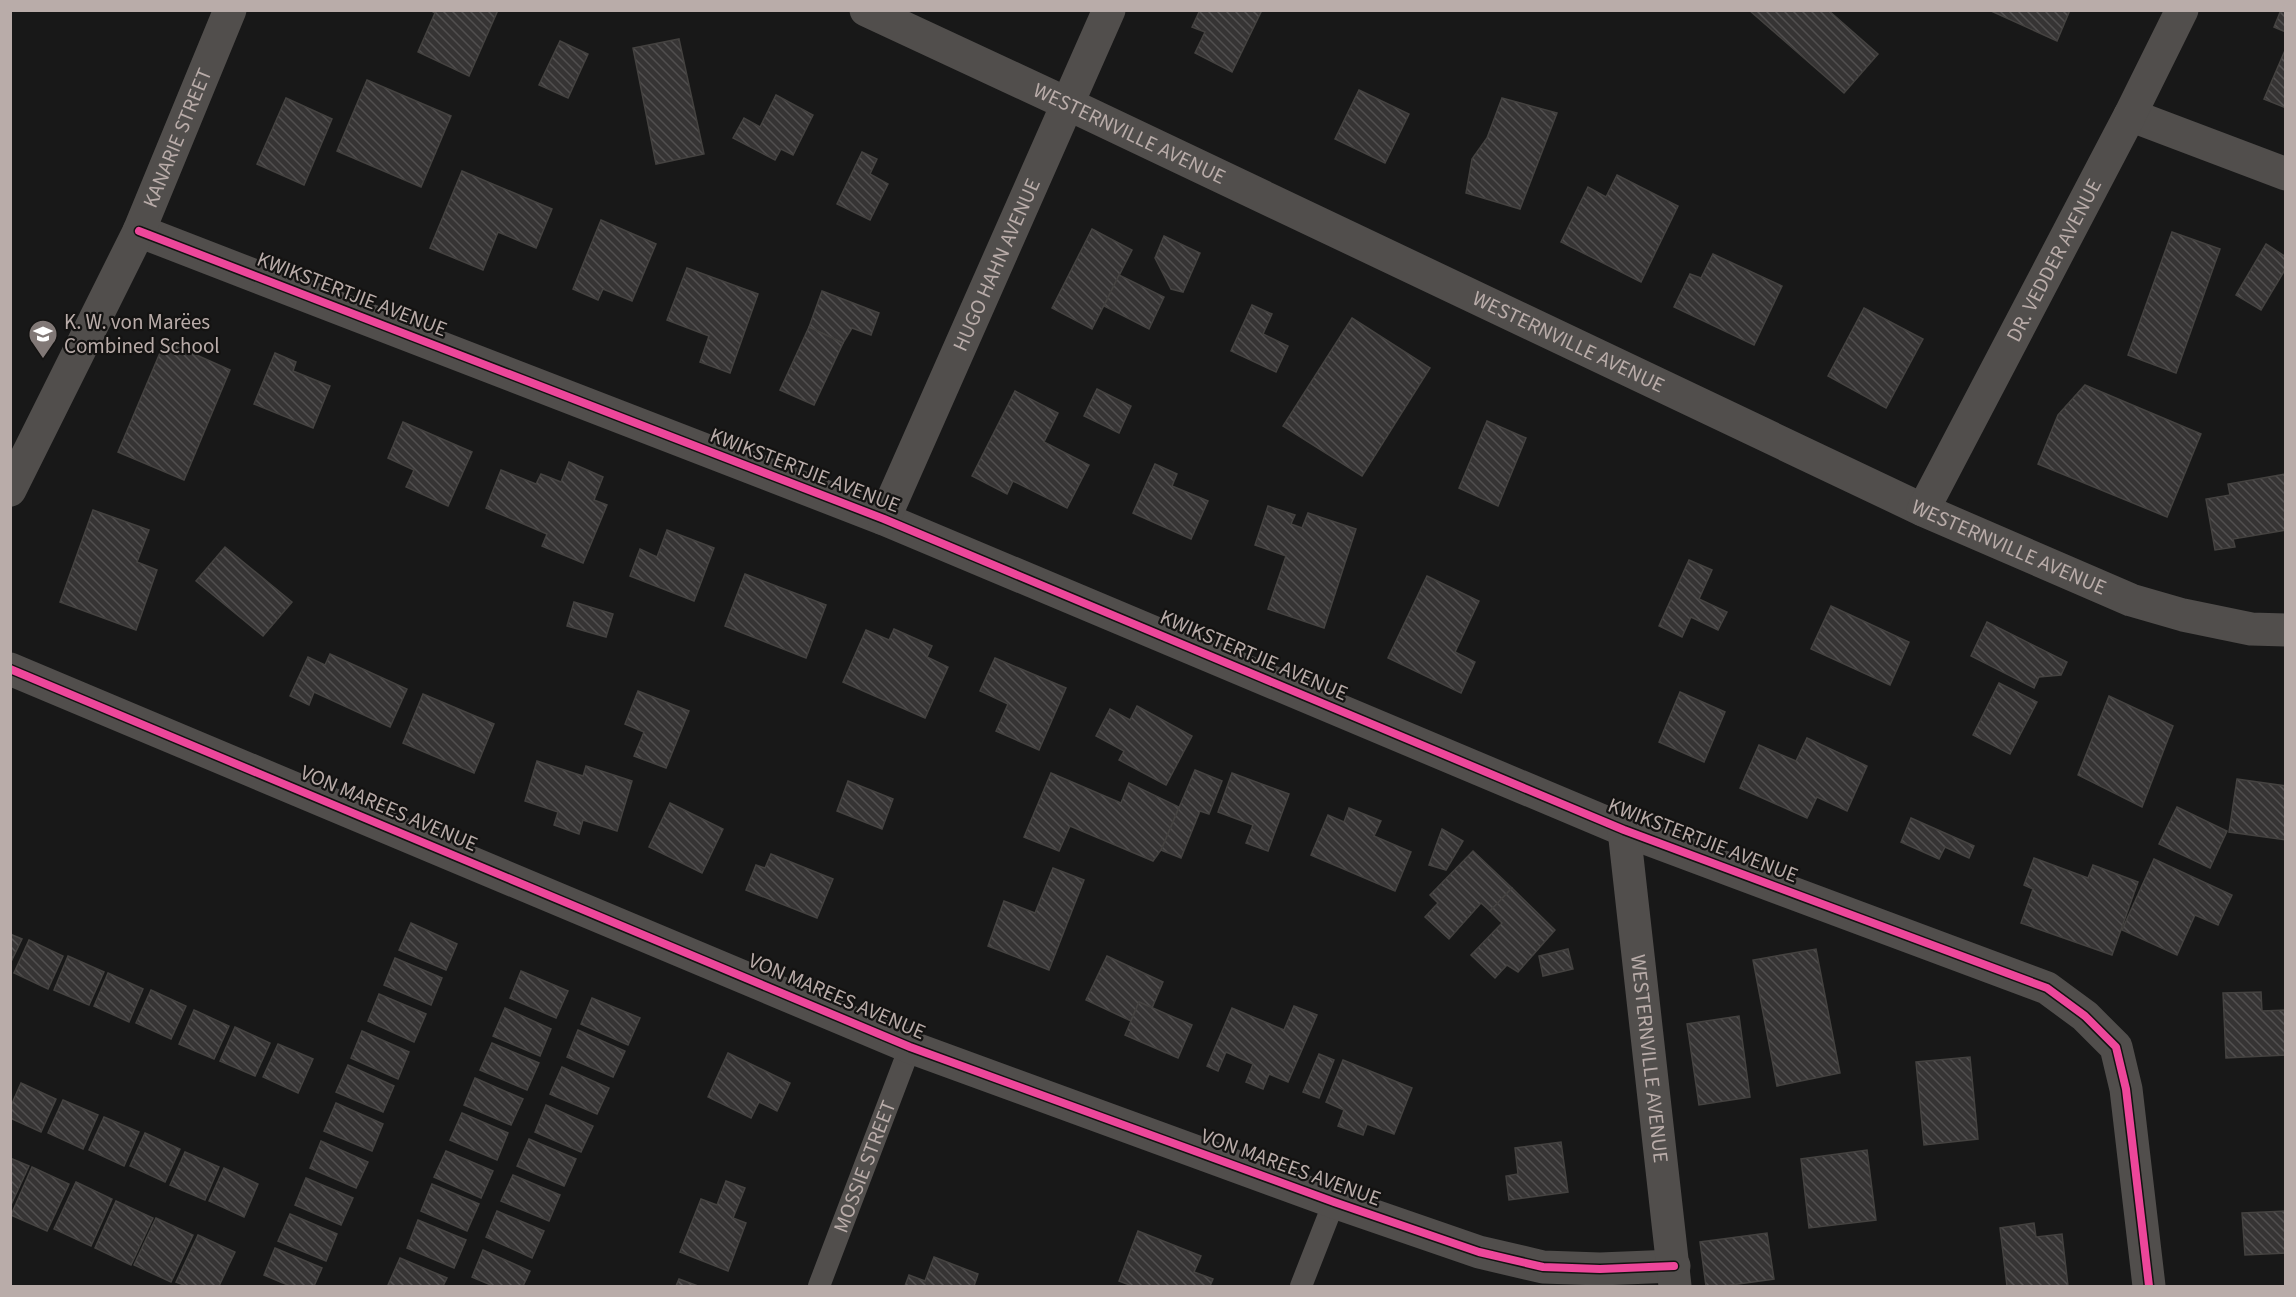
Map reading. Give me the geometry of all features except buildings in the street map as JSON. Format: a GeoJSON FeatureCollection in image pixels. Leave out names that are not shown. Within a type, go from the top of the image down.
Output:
{"type":"FeatureCollection","features":[{"type":"Feature","properties":{"kind":"street","name":"KANARIE STREET"},"geometry":{"type":"LineString","coordinates":[[10,490],[139,231],[230,10]]}},
{"type":"Feature","properties":{"kind":"street","name":"WESTERNVILLE AVENUE"},"geometry":{"type":"LineString","coordinates":[[866,10],[1923,510],[2131,600],[2183,615],[2251,629],[2286,630]]}},
{"type":"Feature","properties":{"kind":"street","name":"HUGO HAHN AVENUE"},"geometry":{"type":"LineString","coordinates":[[884,519],[1110,10]]}},
{"type":"Feature","properties":{"kind":"street","name":"DR. VEDDER AVENUE"},"geometry":{"type":"LineString","coordinates":[[1923,510],[2130,115],[2182,10]]}},
{"type":"Feature","properties":{"kind":"street"},"geometry":{"type":"LineString","coordinates":[[2130,115],[2286,174]]}},
{"type":"Feature","properties":{"kind":"street","name":"KWIKSTERTJIE AVENUE"},"geometry":{"type":"LineString","coordinates":[[139,231],[884,519],[1624,830],[2046,988],[2085,1016],[2116,1047],[2126,1089],[2149,1287]]}},
{"type":"Feature","properties":{"kind":"street","name":"VON MAREES AVENUE"},"geometry":{"type":"LineString","coordinates":[[10,669],[910,1047],[1334,1202],[1479,1252],[1543,1267],[1600,1269],[1675,1276]]}},
{"type":"Feature","properties":{"kind":"street","name":"WESTERNVILLE AVENUE"},"geometry":{"type":"LineString","coordinates":[[1624,830],[1675,1276]]}},
{"type":"Feature","properties":{"kind":"lane","name":"MOSSIE STREET"},"geometry":{"type":"LineString","coordinates":[[819,1287],[910,1047]]}},
{"type":"Feature","properties":{"kind":"lane"},"geometry":{"type":"LineString","coordinates":[[1301,1287],[1334,1202]]}},
{"type":"Feature","properties":{"kind":"cycle path"},"geometry":{"type":"LineString","coordinates":[[139,231],[884,519],[1624,830],[2047,988],[2085,1016],[2116,1047],[2126,1089],[2149,1286]]}},
{"type":"Feature","properties":{"kind":"cycle path"},"geometry":{"type":"LineString","coordinates":[[10,669],[910,1047],[1334,1202],[1479,1252],[1543,1267],[1600,1269],[1674,1266]]}},
{"type":"Feature","properties":{"kind":"place","name":"K. W. von Marëes Combined School"},"geometry":{"type":"Point","coordinates":[43,360]}}]}
